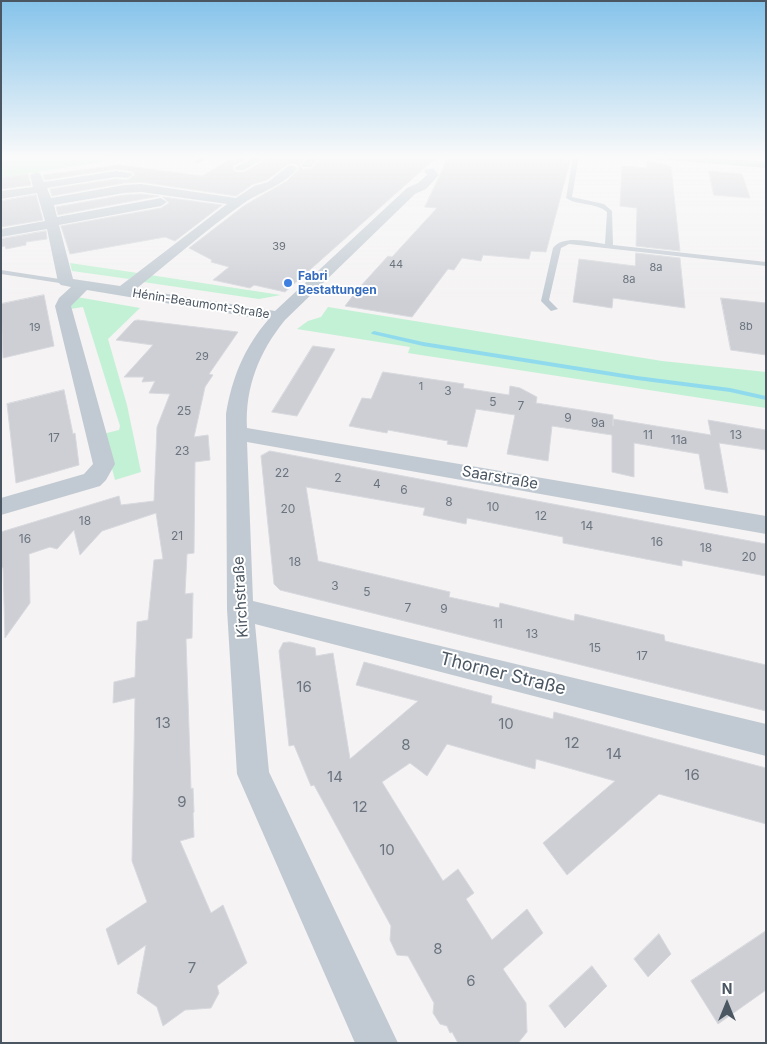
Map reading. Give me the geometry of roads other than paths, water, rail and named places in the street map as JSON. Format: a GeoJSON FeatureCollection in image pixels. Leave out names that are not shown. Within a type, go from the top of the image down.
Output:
{"type":"FeatureCollection","features":[{"type":"Feature","properties":{"kind":"street"},"geometry":{"type":"LineString","coordinates":[[1,507],[92,480],[104,464],[63,306],[74,283],[52,223],[47,205]]}},
{"type":"Feature","properties":{"kind":"street"},"geometry":{"type":"LineString","coordinates":[[1,233],[148,205]]}},
{"type":"Feature","properties":{"kind":"street","name":"Hénin-Beaumont-Straße"},"geometry":{"type":"LineString","coordinates":[[123,291],[234,205]]}},
{"type":"Feature","properties":{"kind":"street","name":"Kirchstraße"},"geometry":{"type":"LineString","coordinates":[[377,1043],[253,774],[240,609],[235,434],[239,394],[249,358],[262,335],[397,205]]}},
{"type":"Feature","properties":{"kind":"street","name":"Hénin-Beaumont-Straße"},"geometry":{"type":"LineString","coordinates":[[74,283],[279,317]]}},
{"type":"Feature","properties":{"kind":"street","name":"Saarstraße"},"geometry":{"type":"LineString","coordinates":[[235,434],[254,434],[766,525]]}},
{"type":"Feature","properties":{"kind":"street","name":"Thorner Straße"},"geometry":{"type":"LineString","coordinates":[[240,609],[766,740]]}},
{"type":"Feature","properties":{"kind":"lane"},"geometry":{"type":"LineString","coordinates":[[597,205],[608,209],[610,212],[609,246]]}},
{"type":"Feature","properties":{"kind":"lane"},"geometry":{"type":"LineString","coordinates":[[554,310],[545,301],[558,246],[569,242],[766,264]]}},
{"type":"Feature","properties":{"kind":"lane","name":"Hénin-Beaumont-Straße"},"geometry":{"type":"LineString","coordinates":[[1,273],[74,283]]}},
{"type":"Feature","properties":{"kind":"waterway"},"geometry":{"type":"LineString","coordinates":[[374,333],[423,344],[637,378],[730,390],[766,398]]}},
{"type":"Feature","properties":{"kind":"place","name":"Fabri Bestattungen"},"geometry":{"type":"Point","coordinates":[288,283]}}]}
